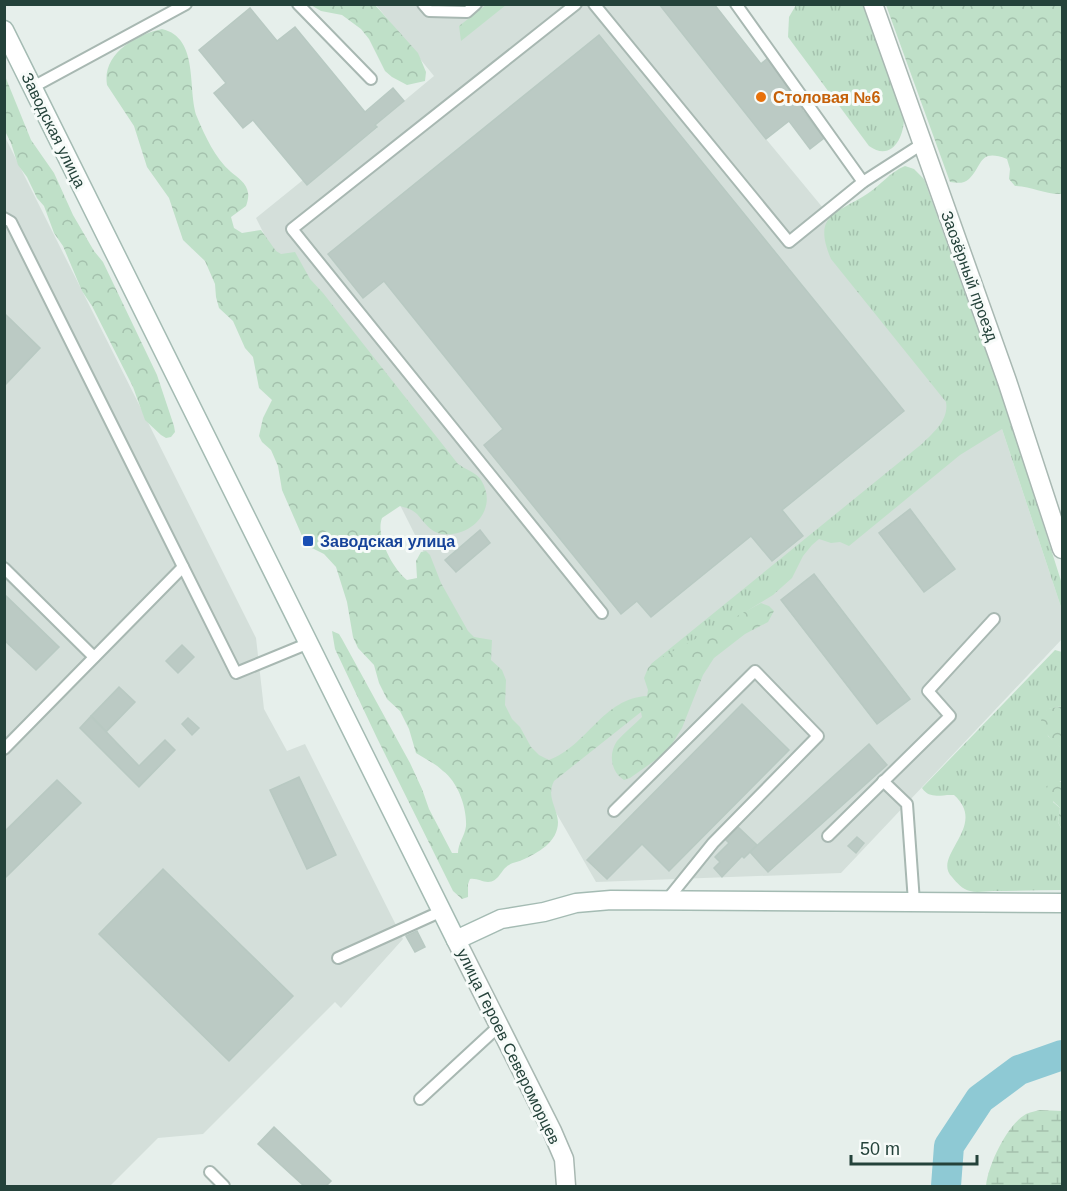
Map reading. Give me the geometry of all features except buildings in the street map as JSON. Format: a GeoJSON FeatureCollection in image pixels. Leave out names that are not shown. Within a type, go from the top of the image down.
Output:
{"type":"FeatureCollection","features":[{"type":"Feature","properties":{"kind":"street","name":"Заозёрный проезд"},"geometry":{"type":"LineString","coordinates":[[873,4],[1007,381],[1062,549]]}},
{"type":"Feature","properties":{"kind":"street","name":"Заводская улица"},"geometry":{"type":"LineString","coordinates":[[4,30],[456,940]]}},
{"type":"Feature","properties":{"kind":"street"},"geometry":{"type":"LineString","coordinates":[[456,940],[501,919],[544,912],[576,903],[612,900],[1062,903]]}},
{"type":"Feature","properties":{"kind":"street","name":"улица Героев Североморцев"},"geometry":{"type":"LineString","coordinates":[[456,940],[564,1158],[566,1186]]}},
{"type":"Feature","properties":{"kind":"lane"},"geometry":{"type":"LineString","coordinates":[[33,87],[186,4]]}},
{"type":"Feature","properties":{"kind":"lane"},"geometry":{"type":"LineString","coordinates":[[298,4],[371,79]]}},
{"type":"Feature","properties":{"kind":"lane"},"geometry":{"type":"LineString","coordinates":[[423,4],[429,11],[467,12],[476,4]]}},
{"type":"Feature","properties":{"kind":"lane"},"geometry":{"type":"LineString","coordinates":[[576,4],[292,229],[602,613]]}},
{"type":"Feature","properties":{"kind":"lane"},"geometry":{"type":"LineString","coordinates":[[594,4],[789,242],[863,182],[922,144]]}},
{"type":"Feature","properties":{"kind":"lane"},"geometry":{"type":"LineString","coordinates":[[736,4],[863,182]]}},
{"type":"Feature","properties":{"kind":"lane"},"geometry":{"type":"LineString","coordinates":[[4,218],[11,222],[236,674],[309,644]]}},
{"type":"Feature","properties":{"kind":"lane"},"geometry":{"type":"LineString","coordinates":[[4,749],[183,567]]}},
{"type":"Feature","properties":{"kind":"lane"},"geometry":{"type":"LineString","coordinates":[[4,568],[94,657]]}},
{"type":"Feature","properties":{"kind":"lane"},"geometry":{"type":"LineString","coordinates":[[828,836],[950,716],[928,691],[994,619]]}},
{"type":"Feature","properties":{"kind":"lane"},"geometry":{"type":"LineString","coordinates":[[614,811],[755,671],[818,736],[713,843],[667,900]]}},
{"type":"Feature","properties":{"kind":"lane"},"geometry":{"type":"LineString","coordinates":[[883,781],[907,804],[914,902]]}},
{"type":"Feature","properties":{"kind":"lane"},"geometry":{"type":"LineString","coordinates":[[338,958],[442,911]]}},
{"type":"Feature","properties":{"kind":"lane"},"geometry":{"type":"LineString","coordinates":[[420,1099],[500,1026]]}},
{"type":"Feature","properties":{"kind":"lane"},"geometry":{"type":"LineString","coordinates":[[210,1172],[224,1186]]}},
{"type":"Feature","properties":{"kind":"shaded area"},"geometry":{"type":"Polygon","coordinates":[[[376,5],[714,5],[760,63],[769,57],[802,110],[824,138],[810,149],[789,121],[766,139],[995,416],[1002,429],[1062,610],[1062,639],[841,873],[596,882],[543,790],[256,218],[303,180],[307,185],[377,128],[375,125],[434,76],[376,5]]]}},
{"type":"Feature","properties":{"kind":"shaded area"},"geometry":{"type":"Polygon","coordinates":[[[4,135],[256,638],[264,709],[287,751],[305,744],[403,939],[341,1008],[335,1002],[203,1134],[158,1138],[110,1186],[5,1186],[4,135]]]}},
{"type":"Feature","properties":{"kind":"green space"},"geometry":{"type":"Polygon","coordinates":[[[311,5],[375,5],[418,53],[426,72],[425,81],[407,85],[392,77],[385,71],[369,39],[361,29],[342,15],[321,11],[311,5]]]}},
{"type":"Feature","properties":{"kind":"green space"},"geometry":{"type":"Polygon","coordinates":[[[486,5],[506,5],[461,41],[459,26],[486,5]]]}},
{"type":"Feature","properties":{"kind":"green space"},"geometry":{"type":"Polygon","coordinates":[[[796,5],[863,5],[904,118],[902,133],[895,146],[884,151],[869,146],[788,37],[789,17],[796,5]]]}},
{"type":"Feature","properties":{"kind":"green space"},"geometry":{"type":"Polygon","coordinates":[[[886,5],[1062,5],[1062,194],[1015,186],[1009,179],[1010,169],[1007,159],[998,156],[986,157],[982,160],[967,181],[950,182],[886,5]]]}},
{"type":"Feature","properties":{"kind":"green space"},"geometry":{"type":"Polygon","coordinates":[[[162,29],[174,34],[182,43],[187,54],[194,106],[207,139],[220,160],[246,186],[248,196],[246,206],[231,217],[234,228],[242,233],[261,230],[276,251],[281,254],[295,252],[310,279],[458,464],[481,480],[487,501],[484,510],[480,519],[463,531],[453,534],[438,533],[415,512],[400,506],[382,518],[381,534],[391,560],[407,580],[417,578],[416,561],[421,552],[426,551],[468,631],[474,637],[492,640],[491,660],[502,670],[506,680],[505,705],[531,747],[539,755],[549,760],[562,753],[618,705],[647,696],[648,690],[644,678],[648,668],[655,661],[761,603],[774,611],[768,622],[745,634],[714,658],[703,675],[682,728],[667,752],[630,778],[624,780],[616,772],[612,762],[614,746],[642,717],[641,712],[554,781],[551,797],[558,822],[551,841],[534,854],[506,867],[492,881],[470,879],[468,897],[462,899],[453,891],[335,649],[332,631],[339,634],[342,639],[410,763],[429,809],[452,853],[458,853],[466,826],[461,796],[448,776],[416,753],[409,729],[400,711],[387,699],[374,665],[358,648],[353,637],[347,602],[336,567],[324,554],[306,545],[282,490],[278,466],[271,450],[259,436],[263,418],[272,400],[259,388],[253,357],[245,348],[233,321],[219,308],[215,284],[205,261],[183,240],[169,198],[147,167],[134,126],[107,85],[107,74],[115,55],[131,41],[162,29]]]}},
{"type":"Feature","properties":{"kind":"green space"},"geometry":{"type":"Polygon","coordinates":[[[5,76],[31,140],[54,173],[73,215],[103,262],[157,375],[174,426],[175,432],[171,437],[166,438],[161,435],[145,420],[133,387],[82,291],[63,246],[54,233],[44,206],[18,165],[5,131],[5,76]]]}},
{"type":"Feature","properties":{"kind":"green space"},"geometry":{"type":"Polygon","coordinates":[[[905,166],[914,169],[924,179],[1007,410],[1062,584],[1062,610],[1002,429],[960,455],[849,546],[840,542],[831,543],[819,539],[803,556],[792,578],[773,595],[648,672],[651,664],[923,443],[943,420],[946,402],[831,259],[824,233],[830,217],[837,211],[867,194],[905,166]]]}},
{"type":"Feature","properties":{"kind":"green space"},"geometry":{"type":"Polygon","coordinates":[[[1055,650],[1062,652],[1062,706],[1045,712],[1048,736],[1062,748],[1062,782],[1060,781],[1053,802],[1060,808],[1058,822],[1062,830],[1062,890],[973,892],[967,890],[952,877],[947,869],[948,860],[966,818],[963,807],[954,795],[932,795],[922,788],[1055,650]]]}},
{"type":"Feature","properties":{"kind":"green space"},"geometry":{"type":"Polygon","coordinates":[[[1062,706],[1062,748],[1048,736],[1041,719],[1043,713],[1048,709],[1062,706]]]}},
{"type":"Feature","properties":{"kind":"green space"},"geometry":{"type":"Polygon","coordinates":[[[1050,782],[1062,782],[1062,830],[1058,822],[1060,808],[1047,793],[1050,782]]]}},
{"type":"Feature","properties":{"kind":"green space"},"geometry":{"type":"Polygon","coordinates":[[[1040,1110],[1062,1111],[1062,1186],[986,1186],[990,1167],[1012,1127],[1026,1114],[1040,1110]]]}},
{"type":"Feature","properties":{"kind":"waterway"},"geometry":{"type":"LineString","coordinates":[[946,1186],[949,1146],[980,1099],[1019,1070],[1062,1055]]}},
{"type":"Feature","properties":{"kind":"place","name":"Столовая №6"},"geometry":{"type":"Point","coordinates":[761,97]}},
{"type":"Feature","properties":{"kind":"place","name":"Заводская улица"},"geometry":{"type":"Point","coordinates":[308,541]}}]}
